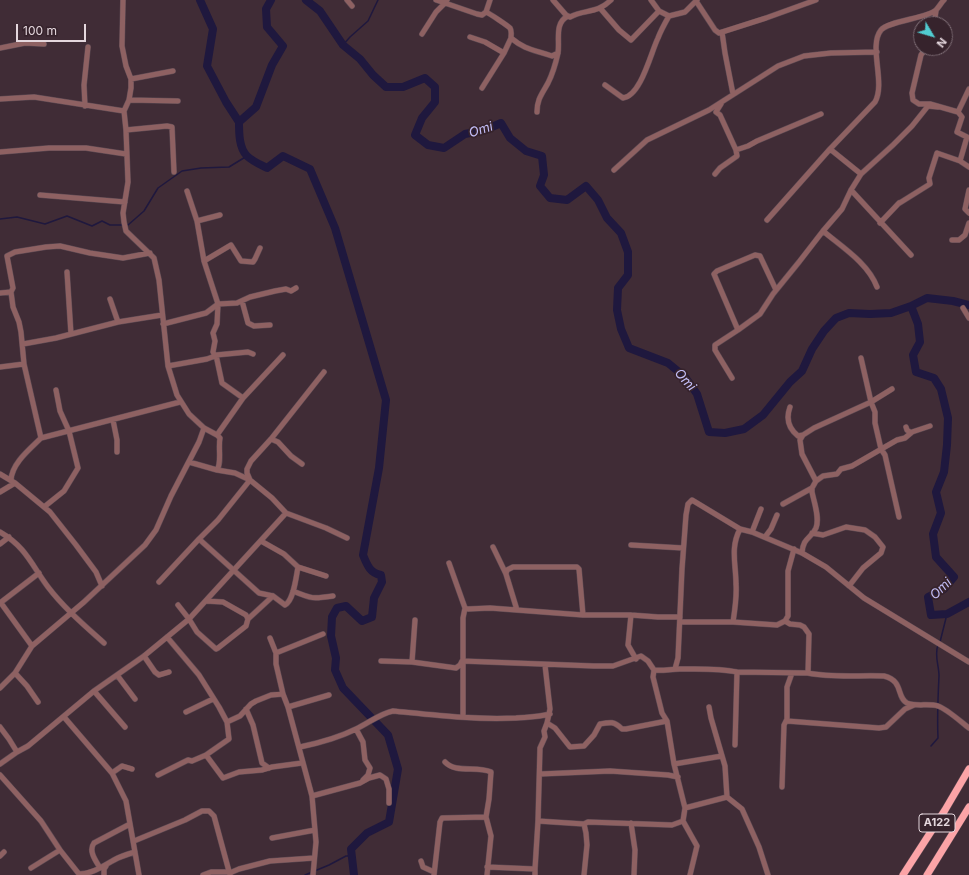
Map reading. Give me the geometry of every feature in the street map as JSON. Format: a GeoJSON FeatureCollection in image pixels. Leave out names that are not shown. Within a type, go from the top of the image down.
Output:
{"type":"FeatureCollection","features":[{"type":"Feature","properties":{"kind":"highway","name":"A122"},"geometry":{"type":"LineString","coordinates":[[903,875],[945,810],[969,769]]}},
{"type":"Feature","properties":{"kind":"highway","name":"A122"},"geometry":{"type":"LineString","coordinates":[[927,875],[969,807]]}},
{"type":"Feature","properties":{"kind":"street"},"geometry":{"type":"LineString","coordinates":[[122,0],[122,46],[132,88],[124,111],[128,182],[123,213],[126,231],[154,258],[168,366],[180,402],[189,414],[204,428],[220,438],[220,466],[216,470]]}},
{"type":"Feature","properties":{"kind":"street"},"geometry":{"type":"LineString","coordinates":[[347,0],[352,6]]}},
{"type":"Feature","properties":{"kind":"street"},"geometry":{"type":"LineString","coordinates":[[436,0],[482,15],[486,12],[490,0]]}},
{"type":"Feature","properties":{"kind":"street"},"geometry":{"type":"LineString","coordinates":[[553,0],[568,16]]}},
{"type":"Feature","properties":{"kind":"street"},"geometry":{"type":"LineString","coordinates":[[537,112],[538,100],[548,82],[558,53],[558,26],[568,16],[600,8],[610,0]]}},
{"type":"Feature","properties":{"kind":"street"},"geometry":{"type":"LineString","coordinates":[[651,0],[659,10],[669,16],[685,12],[697,0],[715,30],[719,33],[816,0]]}},
{"type":"Feature","properties":{"kind":"street"},"geometry":{"type":"LineString","coordinates":[[935,16],[936,11],[944,0]]}},
{"type":"Feature","properties":{"kind":"street"},"geometry":{"type":"LineString","coordinates":[[422,34],[436,12],[446,2]]}},
{"type":"Feature","properties":{"kind":"street"},"geometry":{"type":"LineString","coordinates":[[600,8],[630,40],[634,38],[649,19],[659,10]]}},
{"type":"Feature","properties":{"kind":"street"},"geometry":{"type":"LineString","coordinates":[[767,220],[879,96],[877,36],[882,28],[936,11]]}},
{"type":"Feature","properties":{"kind":"street"},"geometry":{"type":"LineString","coordinates":[[482,88],[504,53],[511,38],[511,30],[509,27],[501,23],[490,13],[486,12]]}},
{"type":"Feature","properties":{"kind":"street"},"geometry":{"type":"LineString","coordinates":[[604,85],[623,98],[631,94],[645,73],[658,37],[669,16]]}},
{"type":"Feature","properties":{"kind":"street"},"geometry":{"type":"LineString","coordinates":[[722,32],[733,94]]}},
{"type":"Feature","properties":{"kind":"street"},"geometry":{"type":"LineString","coordinates":[[470,37],[485,42],[504,53]]}},
{"type":"Feature","properties":{"kind":"street"},"geometry":{"type":"LineString","coordinates":[[511,38],[524,48],[552,56],[558,53]]}},
{"type":"Feature","properties":{"kind":"street"},"geometry":{"type":"LineString","coordinates":[[0,48],[26,43],[44,44]]}},
{"type":"Feature","properties":{"kind":"street"},"geometry":{"type":"LineString","coordinates":[[85,106],[84,85],[88,47]]}},
{"type":"Feature","properties":{"kind":"street"},"geometry":{"type":"LineString","coordinates":[[614,170],[647,140],[709,110],[778,66],[804,56],[831,53],[877,52]]}},
{"type":"Feature","properties":{"kind":"street"},"geometry":{"type":"LineString","coordinates":[[921,56],[912,93],[913,100],[920,104],[930,104],[958,112],[962,117],[958,132],[967,137],[960,161]]}},
{"type":"Feature","properties":{"kind":"street"},"geometry":{"type":"LineString","coordinates":[[131,79],[173,71]]}},
{"type":"Feature","properties":{"kind":"street"},"geometry":{"type":"LineString","coordinates":[[958,112],[969,90]]}},
{"type":"Feature","properties":{"kind":"street"},"geometry":{"type":"LineString","coordinates":[[0,99],[34,97],[124,111]]}},
{"type":"Feature","properties":{"kind":"street"},"geometry":{"type":"LineString","coordinates":[[715,174],[720,168],[737,156],[736,150],[720,114],[716,112],[718,107],[726,98]]}},
{"type":"Feature","properties":{"kind":"street"},"geometry":{"type":"LineString","coordinates":[[129,100],[178,101]]}},
{"type":"Feature","properties":{"kind":"street"},"geometry":{"type":"LineString","coordinates":[[732,378],[715,350],[715,345],[760,314],[776,290],[842,209],[850,190],[861,174],[898,140],[928,106],[938,107]]}},
{"type":"Feature","properties":{"kind":"street"},"geometry":{"type":"LineString","coordinates":[[736,150],[821,114]]}},
{"type":"Feature","properties":{"kind":"street"},"geometry":{"type":"LineString","coordinates":[[126,130],[167,126],[172,127],[174,172]]}},
{"type":"Feature","properties":{"kind":"street"},"geometry":{"type":"LineString","coordinates":[[0,152],[49,148],[86,148],[126,154]]}},
{"type":"Feature","properties":{"kind":"street"},"geometry":{"type":"LineString","coordinates":[[830,149],[861,174]]}},
{"type":"Feature","properties":{"kind":"street"},"geometry":{"type":"LineString","coordinates":[[880,223],[899,204],[930,184],[929,178],[937,152],[960,161],[969,167]]}},
{"type":"Feature","properties":{"kind":"street"},"geometry":{"type":"LineString","coordinates":[[850,190],[911,255]]}},
{"type":"Feature","properties":{"kind":"street"},"geometry":{"type":"LineString","coordinates":[[969,190],[965,209],[969,213]]}},
{"type":"Feature","properties":{"kind":"street"},"geometry":{"type":"LineString","coordinates":[[168,366],[215,356],[215,342],[213,333],[217,324],[218,304],[204,261],[197,221],[186,191]]}},
{"type":"Feature","properties":{"kind":"street"},"geometry":{"type":"LineString","coordinates":[[40,195],[125,202]]}},
{"type":"Feature","properties":{"kind":"street"},"geometry":{"type":"LineString","coordinates":[[197,221],[220,215]]}},
{"type":"Feature","properties":{"kind":"street"},"geometry":{"type":"LineString","coordinates":[[952,240],[959,240],[965,235],[969,223]]}},
{"type":"Feature","properties":{"kind":"street"},"geometry":{"type":"LineString","coordinates":[[823,231],[865,266],[874,279],[877,288]]}},
{"type":"Feature","properties":{"kind":"street"},"geometry":{"type":"LineString","coordinates":[[204,261],[232,245],[241,261],[253,262],[260,248]]}},
{"type":"Feature","properties":{"kind":"street"},"geometry":{"type":"LineString","coordinates":[[41,438],[24,364],[23,344],[19,322],[13,307],[11,292],[13,288],[6,256],[15,252],[46,246],[60,246],[124,258],[150,253]]}},
{"type":"Feature","properties":{"kind":"street"},"geometry":{"type":"LineString","coordinates":[[738,330],[714,274],[717,271],[755,255],[760,256],[776,290]]}},
{"type":"Feature","properties":{"kind":"street"},"geometry":{"type":"LineString","coordinates":[[67,272],[71,334]]}},
{"type":"Feature","properties":{"kind":"street"},"geometry":{"type":"LineString","coordinates":[[163,324],[206,313],[218,304],[237,303],[265,293],[296,288]]}},
{"type":"Feature","properties":{"kind":"street"},"geometry":{"type":"LineString","coordinates":[[0,293],[11,292]]}},
{"type":"Feature","properties":{"kind":"street"},"geometry":{"type":"LineString","coordinates":[[110,299],[118,322]]}},
{"type":"Feature","properties":{"kind":"street"},"geometry":{"type":"LineString","coordinates":[[242,301],[248,323],[254,326],[270,325]]}},
{"type":"Feature","properties":{"kind":"street"},"geometry":{"type":"LineString","coordinates":[[963,308],[969,318]]}},
{"type":"Feature","properties":{"kind":"street"},"geometry":{"type":"LineString","coordinates":[[23,344],[118,322],[162,315]]}},
{"type":"Feature","properties":{"kind":"street"},"geometry":{"type":"LineString","coordinates":[[243,398],[222,383],[216,355],[248,352],[253,354]]}},
{"type":"Feature","properties":{"kind":"street"},"geometry":{"type":"LineString","coordinates":[[217,435],[243,398],[283,354]]}},
{"type":"Feature","properties":{"kind":"street"},"geometry":{"type":"LineString","coordinates":[[861,358],[871,402],[875,412],[875,423],[881,449],[885,456],[899,517]]}},
{"type":"Feature","properties":{"kind":"street"},"geometry":{"type":"LineString","coordinates":[[0,367],[24,364]]}},
{"type":"Feature","properties":{"kind":"street"},"geometry":{"type":"LineString","coordinates":[[250,480],[247,469],[251,461],[271,439],[324,372]]}},
{"type":"Feature","properties":{"kind":"street"},"geometry":{"type":"LineString","coordinates":[[790,407],[788,422],[795,434],[798,436],[803,435],[814,428],[871,402],[892,389]]}},
{"type":"Feature","properties":{"kind":"street"},"geometry":{"type":"LineString","coordinates":[[44,508],[64,491],[78,468],[69,431],[60,411],[56,390]]}},
{"type":"Feature","properties":{"kind":"street"},"geometry":{"type":"LineString","coordinates":[[13,482],[11,472],[41,438],[180,402]]}},
{"type":"Feature","properties":{"kind":"street"},"geometry":{"type":"LineString","coordinates":[[113,420],[117,440],[117,452]]}},
{"type":"Feature","properties":{"kind":"street"},"geometry":{"type":"LineString","coordinates":[[784,504],[812,488],[816,481],[823,476],[838,474],[841,469],[852,466],[897,440],[905,438],[911,433],[930,426]]}},
{"type":"Feature","properties":{"kind":"street"},"geometry":{"type":"LineString","coordinates":[[906,427],[911,433]]}},
{"type":"Feature","properties":{"kind":"street"},"geometry":{"type":"LineString","coordinates":[[0,688],[15,673],[32,646],[102,586],[145,545],[156,530],[171,496],[199,442],[204,428]]}},
{"type":"Feature","properties":{"kind":"street"},"geometry":{"type":"LineString","coordinates":[[803,435],[800,440],[802,454],[816,481]]}},
{"type":"Feature","properties":{"kind":"street"},"geometry":{"type":"LineString","coordinates":[[271,439],[278,442],[291,456],[302,464]]}},
{"type":"Feature","properties":{"kind":"street"},"geometry":{"type":"LineString","coordinates":[[189,462],[216,470],[235,473],[250,480],[286,513],[326,528],[347,538]]}},
{"type":"Feature","properties":{"kind":"street"},"geometry":{"type":"LineString","coordinates":[[0,474],[13,482],[50,512],[96,572],[102,586]]}},
{"type":"Feature","properties":{"kind":"street"},"geometry":{"type":"LineString","coordinates":[[158,582],[218,520],[250,480]]}},
{"type":"Feature","properties":{"kind":"street"},"geometry":{"type":"LineString","coordinates":[[0,492],[13,482]]}},
{"type":"Feature","properties":{"kind":"street"},"geometry":{"type":"LineString","coordinates":[[802,553],[804,541],[816,528],[817,520],[812,488]]}},
{"type":"Feature","properties":{"kind":"street"},"geometry":{"type":"LineString","coordinates":[[678,669],[675,669],[678,658],[683,548],[688,504],[692,500],[740,529],[752,532],[794,549],[826,567],[864,598],[969,662]]}},
{"type":"Feature","properties":{"kind":"street"},"geometry":{"type":"LineString","coordinates":[[752,532],[761,510]]}},
{"type":"Feature","properties":{"kind":"street"},"geometry":{"type":"LineString","coordinates":[[0,764],[28,746],[94,691],[144,656],[189,619],[286,513]]}},
{"type":"Feature","properties":{"kind":"street"},"geometry":{"type":"LineString","coordinates":[[765,537],[777,515]]}},
{"type":"Feature","properties":{"kind":"street"},"geometry":{"type":"LineString","coordinates":[[812,533],[823,535],[846,527],[865,530],[876,537],[883,547],[881,553],[863,568],[849,586]]}},
{"type":"Feature","properties":{"kind":"street"},"geometry":{"type":"LineString","coordinates":[[733,622],[736,597],[734,549],[740,529]]}},
{"type":"Feature","properties":{"kind":"street"},"geometry":{"type":"LineString","coordinates":[[0,532],[9,537],[20,547],[47,586],[71,613],[104,643]]}},
{"type":"Feature","properties":{"kind":"street"},"geometry":{"type":"LineString","coordinates":[[0,544],[9,537]]}},
{"type":"Feature","properties":{"kind":"street"},"geometry":{"type":"LineString","coordinates":[[199,539],[259,593],[273,596],[285,605],[289,603],[298,567]]}},
{"type":"Feature","properties":{"kind":"street"},"geometry":{"type":"LineString","coordinates":[[261,541],[284,554],[298,567],[326,576]]}},
{"type":"Feature","properties":{"kind":"street"},"geometry":{"type":"LineString","coordinates":[[631,545],[683,548]]}},
{"type":"Feature","properties":{"kind":"street"},"geometry":{"type":"LineString","coordinates":[[493,547],[506,574],[517,610]]}},
{"type":"Feature","properties":{"kind":"street"},"geometry":{"type":"LineString","coordinates":[[465,608],[490,608],[583,615],[631,615],[680,620],[777,625],[785,621],[788,616],[788,571],[794,549]]}},
{"type":"Feature","properties":{"kind":"street"},"geometry":{"type":"LineString","coordinates":[[449,563],[465,608],[463,618],[462,661],[463,717]]}},
{"type":"Feature","properties":{"kind":"street"},"geometry":{"type":"LineString","coordinates":[[506,574],[507,570],[513,568],[577,567],[579,569],[583,615]]}},
{"type":"Feature","properties":{"kind":"street"},"geometry":{"type":"LineString","coordinates":[[32,646],[0,603],[39,573]]}},
{"type":"Feature","properties":{"kind":"street"},"geometry":{"type":"LineString","coordinates":[[293,591],[316,599],[333,596]]}},
{"type":"Feature","properties":{"kind":"street"},"geometry":{"type":"LineString","coordinates":[[178,605],[197,632],[216,649],[246,626],[248,619],[273,596]]}},
{"type":"Feature","properties":{"kind":"street"},"geometry":{"type":"LineString","coordinates":[[206,601],[223,602],[246,615],[248,619]]}},
{"type":"Feature","properties":{"kind":"street"},"geometry":{"type":"LineString","coordinates":[[631,615],[628,645],[636,659]]}},
{"type":"Feature","properties":{"kind":"street"},"geometry":{"type":"LineString","coordinates":[[412,662],[415,620]]}},
{"type":"Feature","properties":{"kind":"street"},"geometry":{"type":"LineString","coordinates":[[785,621],[790,624],[804,627],[809,634],[808,673]]}},
{"type":"Feature","properties":{"kind":"street"},"geometry":{"type":"LineString","coordinates":[[276,653],[323,634]]}},
{"type":"Feature","properties":{"kind":"street"},"geometry":{"type":"LineString","coordinates":[[158,775],[188,760],[192,761],[206,755],[229,739],[227,722],[199,675],[167,638]]}},
{"type":"Feature","properties":{"kind":"street"},"geometry":{"type":"LineString","coordinates":[[270,638],[276,653],[276,664],[282,694],[288,707],[300,747],[302,762],[312,796],[315,830],[313,875]]}},
{"type":"Feature","properties":{"kind":"street"},"geometry":{"type":"LineString","coordinates":[[144,656],[155,672],[159,675],[168,672]]}},
{"type":"Feature","properties":{"kind":"street"},"geometry":{"type":"LineString","coordinates":[[462,661],[545,665],[613,666],[641,656],[648,661],[654,670],[653,677],[662,713],[667,721],[674,764],[685,808],[683,821],[697,846],[690,875]]}},
{"type":"Feature","properties":{"kind":"street"},"geometry":{"type":"LineString","coordinates":[[381,661],[412,662],[456,668],[462,661]]}},
{"type":"Feature","properties":{"kind":"street"},"geometry":{"type":"LineString","coordinates":[[534,875],[538,821],[540,748],[545,737],[544,731],[550,714],[545,665]]}},
{"type":"Feature","properties":{"kind":"street"},"geometry":{"type":"LineString","coordinates":[[654,670],[728,670],[737,672],[808,673],[818,675],[890,677],[897,684],[906,702],[914,705],[930,705],[940,707],[969,728]]}},
{"type":"Feature","properties":{"kind":"street"},"geometry":{"type":"LineString","coordinates":[[735,745],[737,672]]}},
{"type":"Feature","properties":{"kind":"street"},"geometry":{"type":"LineString","coordinates":[[15,673],[27,686],[38,702]]}},
{"type":"Feature","properties":{"kind":"street"},"geometry":{"type":"LineString","coordinates":[[782,787],[784,725],[787,721],[787,687],[792,673]]}},
{"type":"Feature","properties":{"kind":"street"},"geometry":{"type":"LineString","coordinates":[[117,675],[135,699]]}},
{"type":"Feature","properties":{"kind":"street"},"geometry":{"type":"LineString","coordinates":[[94,691],[125,727]]}},
{"type":"Feature","properties":{"kind":"street"},"geometry":{"type":"LineString","coordinates":[[227,722],[240,716],[251,704],[271,695],[282,694]]}},
{"type":"Feature","properties":{"kind":"street"},"geometry":{"type":"LineString","coordinates":[[288,707],[329,695]]}},
{"type":"Feature","properties":{"kind":"street"},"geometry":{"type":"LineString","coordinates":[[186,712],[213,699]]}},
{"type":"Feature","properties":{"kind":"street"},"geometry":{"type":"LineString","coordinates":[[787,721],[879,728],[886,727],[905,709],[914,705]]}},
{"type":"Feature","properties":{"kind":"street"},"geometry":{"type":"LineString","coordinates":[[709,706],[725,766],[727,797],[742,809],[759,847],[768,875]]}},
{"type":"Feature","properties":{"kind":"street"},"geometry":{"type":"LineString","coordinates":[[246,709],[252,725],[262,763],[269,768]]}},
{"type":"Feature","properties":{"kind":"street"},"geometry":{"type":"LineString","coordinates":[[300,747],[324,741],[356,729],[384,713],[393,712],[477,719],[499,719],[542,716],[550,714]]}},
{"type":"Feature","properties":{"kind":"street"},"geometry":{"type":"LineString","coordinates":[[64,717],[112,773],[126,801],[139,875]]}},
{"type":"Feature","properties":{"kind":"street"},"geometry":{"type":"LineString","coordinates":[[547,723],[555,728],[570,748],[584,746],[594,735],[600,724],[611,722],[617,724],[622,729],[626,729],[667,721]]}},
{"type":"Feature","properties":{"kind":"street"},"geometry":{"type":"LineString","coordinates":[[0,727],[17,752]]}},
{"type":"Feature","properties":{"kind":"street"},"geometry":{"type":"LineString","coordinates":[[356,729],[363,742],[366,760],[370,768],[368,775],[360,783]]}},
{"type":"Feature","properties":{"kind":"street"},"geometry":{"type":"LineString","coordinates":[[206,755],[223,778],[239,772],[262,770],[302,762]]}},
{"type":"Feature","properties":{"kind":"street"},"geometry":{"type":"LineString","coordinates":[[674,764],[722,756]]}},
{"type":"Feature","properties":{"kind":"street"},"geometry":{"type":"LineString","coordinates":[[445,762],[448,765],[458,768],[485,769],[491,772],[486,817],[491,836],[486,867],[487,875]]}},
{"type":"Feature","properties":{"kind":"street"},"geometry":{"type":"LineString","coordinates":[[112,773],[122,766],[132,769]]}},
{"type":"Feature","properties":{"kind":"street"},"geometry":{"type":"LineString","coordinates":[[540,774],[610,772],[668,775],[678,777]]}},
{"type":"Feature","properties":{"kind":"street"},"geometry":{"type":"LineString","coordinates":[[0,775],[41,821],[60,850],[80,874],[85,874],[106,866],[115,860],[135,852]]}},
{"type":"Feature","properties":{"kind":"street"},"geometry":{"type":"LineString","coordinates":[[312,796],[360,783],[380,775],[386,779],[389,788],[389,803]]}},
{"type":"Feature","properties":{"kind":"street"},"geometry":{"type":"LineString","coordinates":[[685,808],[727,797]]}},
{"type":"Feature","properties":{"kind":"street"},"geometry":{"type":"LineString","coordinates":[[134,840],[185,820],[202,811],[209,810],[214,816],[230,874]]}},
{"type":"Feature","properties":{"kind":"street"},"geometry":{"type":"LineString","coordinates":[[421,861],[423,867],[434,874],[440,822],[442,818],[486,817]]}},
{"type":"Feature","properties":{"kind":"street"},"geometry":{"type":"LineString","coordinates":[[538,821],[584,824],[588,822],[672,824],[683,821]]}},
{"type":"Feature","properties":{"kind":"street"},"geometry":{"type":"LineString","coordinates":[[631,823],[635,850],[634,875]]}},
{"type":"Feature","properties":{"kind":"street"},"geometry":{"type":"LineString","coordinates":[[100,868],[91,850],[92,846],[130,824]]}},
{"type":"Feature","properties":{"kind":"street"},"geometry":{"type":"LineString","coordinates":[[584,824],[587,845],[584,875]]}},
{"type":"Feature","properties":{"kind":"street"},"geometry":{"type":"LineString","coordinates":[[272,838],[315,830]]}},
{"type":"Feature","properties":{"kind":"street"},"geometry":{"type":"LineString","coordinates":[[31,868],[60,850]]}},
{"type":"Feature","properties":{"kind":"street"},"geometry":{"type":"LineString","coordinates":[[0,856],[4,852]]}},
{"type":"Feature","properties":{"kind":"street"},"geometry":{"type":"LineString","coordinates":[[202,875],[211,872],[230,874],[270,861],[314,858]]}},
{"type":"Feature","properties":{"kind":"street"},"geometry":{"type":"LineString","coordinates":[[104,875],[104,869],[106,866]]}},
{"type":"Feature","properties":{"kind":"street"},"geometry":{"type":"LineString","coordinates":[[486,867],[535,869]]}},
{"type":"Feature","properties":{"kind":"waterway","name":"Omi"},"geometry":{"type":"LineString","coordinates":[[200,0],[213,29],[207,66],[226,102],[239,122],[256,107],[272,65],[283,46],[267,27],[266,9],[271,0]]}},
{"type":"Feature","properties":{"kind":"waterway","name":"Omi"},"geometry":{"type":"LineString","coordinates":[[306,0],[320,11],[343,45],[360,59],[373,75],[386,87],[403,87],[425,78],[435,87],[435,102],[422,118],[415,135],[428,145],[444,148],[465,134],[485,130],[501,123],[510,138],[526,151],[542,156],[544,175],[540,186],[550,198],[567,200],[586,186],[598,200],[607,218],[621,233],[628,252],[628,275],[618,288],[617,310],[621,329],[629,348],[668,363],[685,377],[697,394],[709,432],[725,433],[744,429],[763,415],[790,382],[802,371],[812,349],[824,331],[836,318],[849,313],[891,313],[911,306],[927,298],[953,301],[969,305]]}},
{"type":"Feature","properties":{"kind":"waterway"},"geometry":{"type":"LineString","coordinates":[[343,45],[368,21],[378,0]]}},
{"type":"Feature","properties":{"kind":"waterway"},"geometry":{"type":"LineString","coordinates":[[239,122],[239,135],[242,149],[251,160],[267,168],[283,156],[310,169],[335,228],[386,400],[379,468],[363,555],[372,570],[381,575],[382,582],[374,598],[372,617],[362,621],[346,606],[337,608],[332,617],[331,636],[336,658],[335,670],[343,688],[388,735],[398,769],[389,822],[367,833],[351,849],[354,875]]}},
{"type":"Feature","properties":{"kind":"waterway"},"geometry":{"type":"LineString","coordinates":[[0,219],[17,217],[45,224],[67,216],[92,226],[102,221],[110,225],[128,225],[144,211],[158,188],[182,171],[201,168],[229,167],[247,156]]}},
{"type":"Feature","properties":{"kind":"waterway","name":"Omi"},"geometry":{"type":"LineString","coordinates":[[911,306],[918,324],[920,342],[913,355],[916,372],[934,378],[941,389],[948,418],[944,472],[936,492],[941,513],[933,534],[936,557],[954,577],[944,589],[928,597],[931,615],[947,614],[969,602]]}},
{"type":"Feature","properties":{"kind":"waterway"},"geometry":{"type":"LineString","coordinates":[[940,642],[947,614]]}},
{"type":"Feature","properties":{"kind":"waterway"},"geometry":{"type":"LineString","coordinates":[[931,746],[938,738],[939,676],[936,653],[938,645]]}},
{"type":"Feature","properties":{"kind":"waterway"},"geometry":{"type":"LineString","coordinates":[[305,875],[346,856],[352,856]]}}]}
